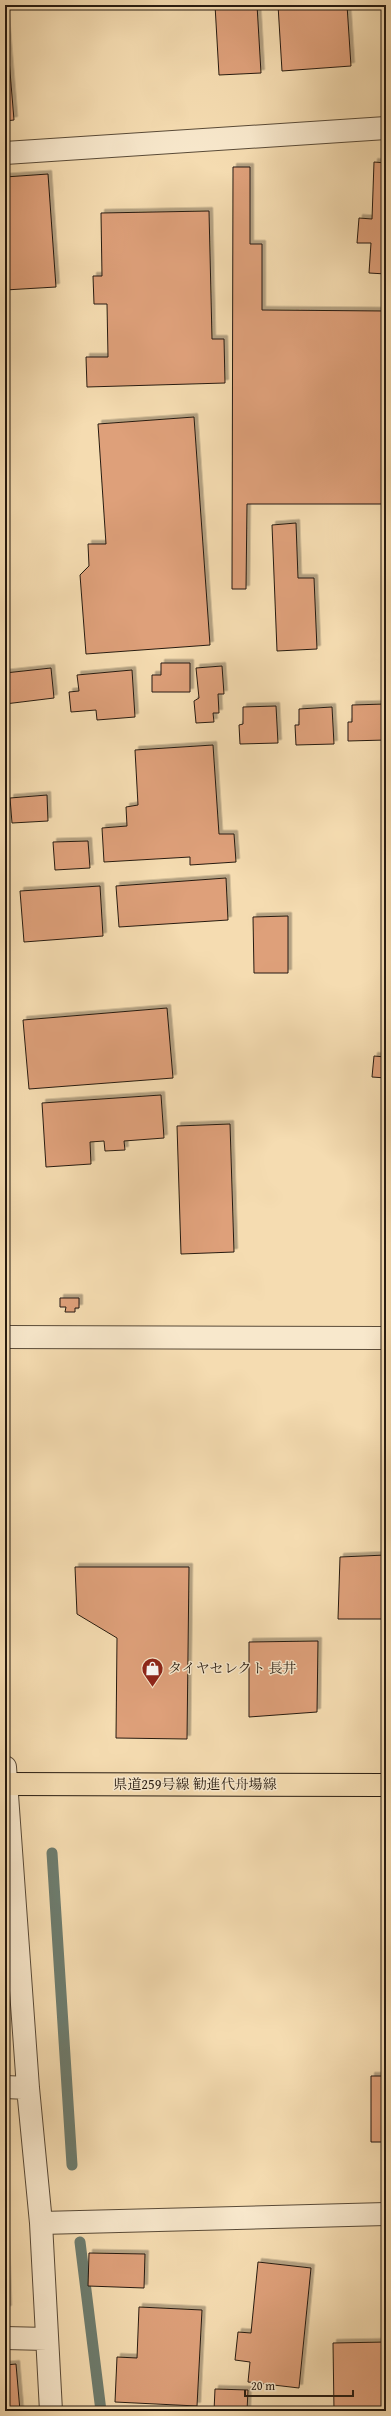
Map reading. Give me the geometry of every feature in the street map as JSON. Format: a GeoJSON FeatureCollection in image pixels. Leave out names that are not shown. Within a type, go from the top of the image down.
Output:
{"type":"FeatureCollection","features":[{"type":"Feature","properties":{"kind":"main road","name":"県道259号線 勧進代舟場線"},"geometry":{"type":"LineString","coordinates":[[5,1778],[386,1785]]}},
{"type":"Feature","properties":{"kind":"street"},"geometry":{"type":"LineString","coordinates":[[5,153],[386,128]]}},
{"type":"Feature","properties":{"kind":"street"},"geometry":{"type":"LineString","coordinates":[[5,1337],[386,1338]]}},
{"type":"Feature","properties":{"kind":"street"},"geometry":{"type":"LineString","coordinates":[[5,1778],[28,2088],[41,2223],[51,2411]]}},
{"type":"Feature","properties":{"kind":"street"},"geometry":{"type":"LineString","coordinates":[[5,2087],[28,2088]]}},
{"type":"Feature","properties":{"kind":"street"},"geometry":{"type":"LineString","coordinates":[[41,2223],[386,2214]]}},
{"type":"Feature","properties":{"kind":"street"},"geometry":{"type":"LineString","coordinates":[[5,2338],[47,2339]]}},
{"type":"Feature","properties":{"kind":"building"},"geometry":{"type":"Polygon","coordinates":[[[215,5],[257,5],[261,73],[219,75],[215,5]]]}},
{"type":"Feature","properties":{"kind":"building"},"geometry":{"type":"Polygon","coordinates":[[[278,5],[347,5],[351,66],[282,71],[278,5]]]}},
{"type":"Feature","properties":{"kind":"building"},"geometry":{"type":"Polygon","coordinates":[[[5,11],[14,120],[5,121],[5,11]]]}},
{"type":"Feature","properties":{"kind":"building"},"geometry":{"type":"Polygon","coordinates":[[[374,162],[386,163],[386,274],[369,273],[371,243],[357,243],[359,218],[372,219],[374,162]]]}},
{"type":"Feature","properties":{"kind":"building"},"geometry":{"type":"Polygon","coordinates":[[[233,167],[250,167],[250,244],[262,244],[262,310],[386,311],[386,504],[247,504],[246,589],[232,589],[233,167]]]}},
{"type":"Feature","properties":{"kind":"building"},"geometry":{"type":"Polygon","coordinates":[[[48,174],[56,287],[5,290],[5,177],[48,174]]]}},
{"type":"Feature","properties":{"kind":"building"},"geometry":{"type":"Polygon","coordinates":[[[209,211],[212,339],[224,339],[225,383],[87,387],[86,357],[108,357],[107,304],[94,304],[93,276],[102,276],[101,213],[209,211]]]}},
{"type":"Feature","properties":{"kind":"building"},"geometry":{"type":"Polygon","coordinates":[[[194,417],[210,645],[86,654],[80,575],[89,566],[88,544],[106,544],[98,424],[194,417]]]}},
{"type":"Feature","properties":{"kind":"building"},"geometry":{"type":"Polygon","coordinates":[[[296,523],[298,578],[314,578],[317,649],[277,651],[272,525],[296,523]]]}},
{"type":"Feature","properties":{"kind":"building"},"geometry":{"type":"Polygon","coordinates":[[[161,663],[190,663],[190,692],[152,692],[152,675],[161,675],[161,663]]]}},
{"type":"Feature","properties":{"kind":"building"},"geometry":{"type":"Polygon","coordinates":[[[222,666],[224,694],[218,694],[219,713],[213,713],[214,722],[196,723],[194,701],[199,698],[196,668],[222,666]]]}},
{"type":"Feature","properties":{"kind":"building"},"geometry":{"type":"Polygon","coordinates":[[[51,668],[54,698],[5,704],[5,673],[51,668]]]}},
{"type":"Feature","properties":{"kind":"building"},"geometry":{"type":"Polygon","coordinates":[[[132,670],[135,717],[97,720],[96,710],[71,712],[69,692],[79,691],[77,675],[132,670]]]}},
{"type":"Feature","properties":{"kind":"building"},"geometry":{"type":"Polygon","coordinates":[[[385,704],[386,740],[348,741],[348,722],[352,722],[352,705],[385,704]]]}},
{"type":"Feature","properties":{"kind":"building"},"geometry":{"type":"Polygon","coordinates":[[[276,706],[278,743],[240,744],[239,725],[243,724],[243,707],[276,706]]]}},
{"type":"Feature","properties":{"kind":"building"},"geometry":{"type":"Polygon","coordinates":[[[332,707],[334,744],[296,745],[295,725],[299,725],[299,709],[332,707]]]}},
{"type":"Feature","properties":{"kind":"building"},"geometry":{"type":"Polygon","coordinates":[[[213,745],[219,834],[234,834],[236,862],[190,865],[190,857],[104,862],[102,828],[127,826],[126,807],[138,805],[135,750],[213,745]]]}},
{"type":"Feature","properties":{"kind":"building"},"geometry":{"type":"Polygon","coordinates":[[[47,795],[48,821],[12,823],[10,798],[47,795]]]}},
{"type":"Feature","properties":{"kind":"building"},"geometry":{"type":"Polygon","coordinates":[[[88,841],[90,868],[55,870],[53,842],[88,841]]]}},
{"type":"Feature","properties":{"kind":"building"},"geometry":{"type":"Polygon","coordinates":[[[226,878],[228,920],[119,927],[116,886],[226,878]]]}},
{"type":"Feature","properties":{"kind":"building"},"geometry":{"type":"Polygon","coordinates":[[[100,886],[103,936],[24,942],[20,891],[100,886]]]}},
{"type":"Feature","properties":{"kind":"building"},"geometry":{"type":"Polygon","coordinates":[[[288,916],[288,973],[254,973],[253,917],[288,916]]]}},
{"type":"Feature","properties":{"kind":"building"},"geometry":{"type":"Polygon","coordinates":[[[167,1008],[173,1078],[29,1089],[23,1020],[167,1008]]]}},
{"type":"Feature","properties":{"kind":"building"},"geometry":{"type":"Polygon","coordinates":[[[386,1033],[386,1078],[372,1077],[374,1056],[385,1057],[386,1033]]]}},
{"type":"Feature","properties":{"kind":"building"},"geometry":{"type":"Polygon","coordinates":[[[161,1095],[164,1138],[124,1141],[125,1150],[105,1151],[104,1141],[90,1142],[91,1164],[46,1167],[42,1103],[161,1095]]]}},
{"type":"Feature","properties":{"kind":"building"},"geometry":{"type":"Polygon","coordinates":[[[230,1124],[234,1252],[181,1254],[177,1126],[230,1124]]]}},
{"type":"Feature","properties":{"kind":"building"},"geometry":{"type":"Polygon","coordinates":[[[60,1298],[79,1298],[79,1308],[75,1308],[75,1312],[65,1312],[66,1307],[60,1307],[60,1298]]]}},
{"type":"Feature","properties":{"kind":"building"},"geometry":{"type":"Polygon","coordinates":[[[386,1555],[386,1619],[338,1619],[340,1557],[386,1555]]]}},
{"type":"Feature","properties":{"kind":"building","name":"タイヤセレクト 長井"},"geometry":{"type":"Polygon","coordinates":[[[75,1567],[189,1567],[187,1739],[116,1738],[117,1638],[77,1614],[75,1567]]]}},
{"type":"Feature","properties":{"kind":"building"},"geometry":{"type":"Polygon","coordinates":[[[318,1641],[317,1712],[249,1717],[249,1642],[318,1641]]]}},
{"type":"Feature","properties":{"kind":"building"},"geometry":{"type":"Polygon","coordinates":[[[371,2076],[386,2076],[386,2142],[371,2142],[371,2076]]]}},
{"type":"Feature","properties":{"kind":"building"},"geometry":{"type":"Polygon","coordinates":[[[5,2215],[8,2309],[5,2309],[5,2215]]]}},
{"type":"Feature","properties":{"kind":"building"},"geometry":{"type":"Polygon","coordinates":[[[89,2253],[145,2254],[144,2288],[88,2286],[89,2253]]]}},
{"type":"Feature","properties":{"kind":"building"},"geometry":{"type":"Polygon","coordinates":[[[258,2262],[311,2268],[299,2388],[248,2382],[250,2362],[235,2360],[238,2332],[251,2333],[258,2262]]]}},
{"type":"Feature","properties":{"kind":"building"},"geometry":{"type":"Polygon","coordinates":[[[139,2307],[202,2310],[197,2406],[115,2402],[117,2357],[137,2358],[139,2307]]]}},
{"type":"Feature","properties":{"kind":"building"},"geometry":{"type":"Polygon","coordinates":[[[386,2342],[386,2411],[334,2411],[333,2343],[386,2342]]]}},
{"type":"Feature","properties":{"kind":"building"},"geometry":{"type":"Polygon","coordinates":[[[16,2364],[20,2411],[5,2411],[5,2365],[16,2364]]]}},
{"type":"Feature","properties":{"kind":"building"},"geometry":{"type":"Polygon","coordinates":[[[215,2389],[248,2390],[247,2411],[214,2411],[215,2389]]]}},
{"type":"Feature","properties":{"kind":"waterway"},"geometry":{"type":"LineString","coordinates":[[52,1853],[72,2165]]}},
{"type":"Feature","properties":{"kind":"waterway"},"geometry":{"type":"LineString","coordinates":[[80,2242],[101,2411]]}},
{"type":"Feature","properties":{"kind":"place","name":"タイヤセレクト 長井"},"geometry":{"type":"Point","coordinates":[152,1688]}}]}
